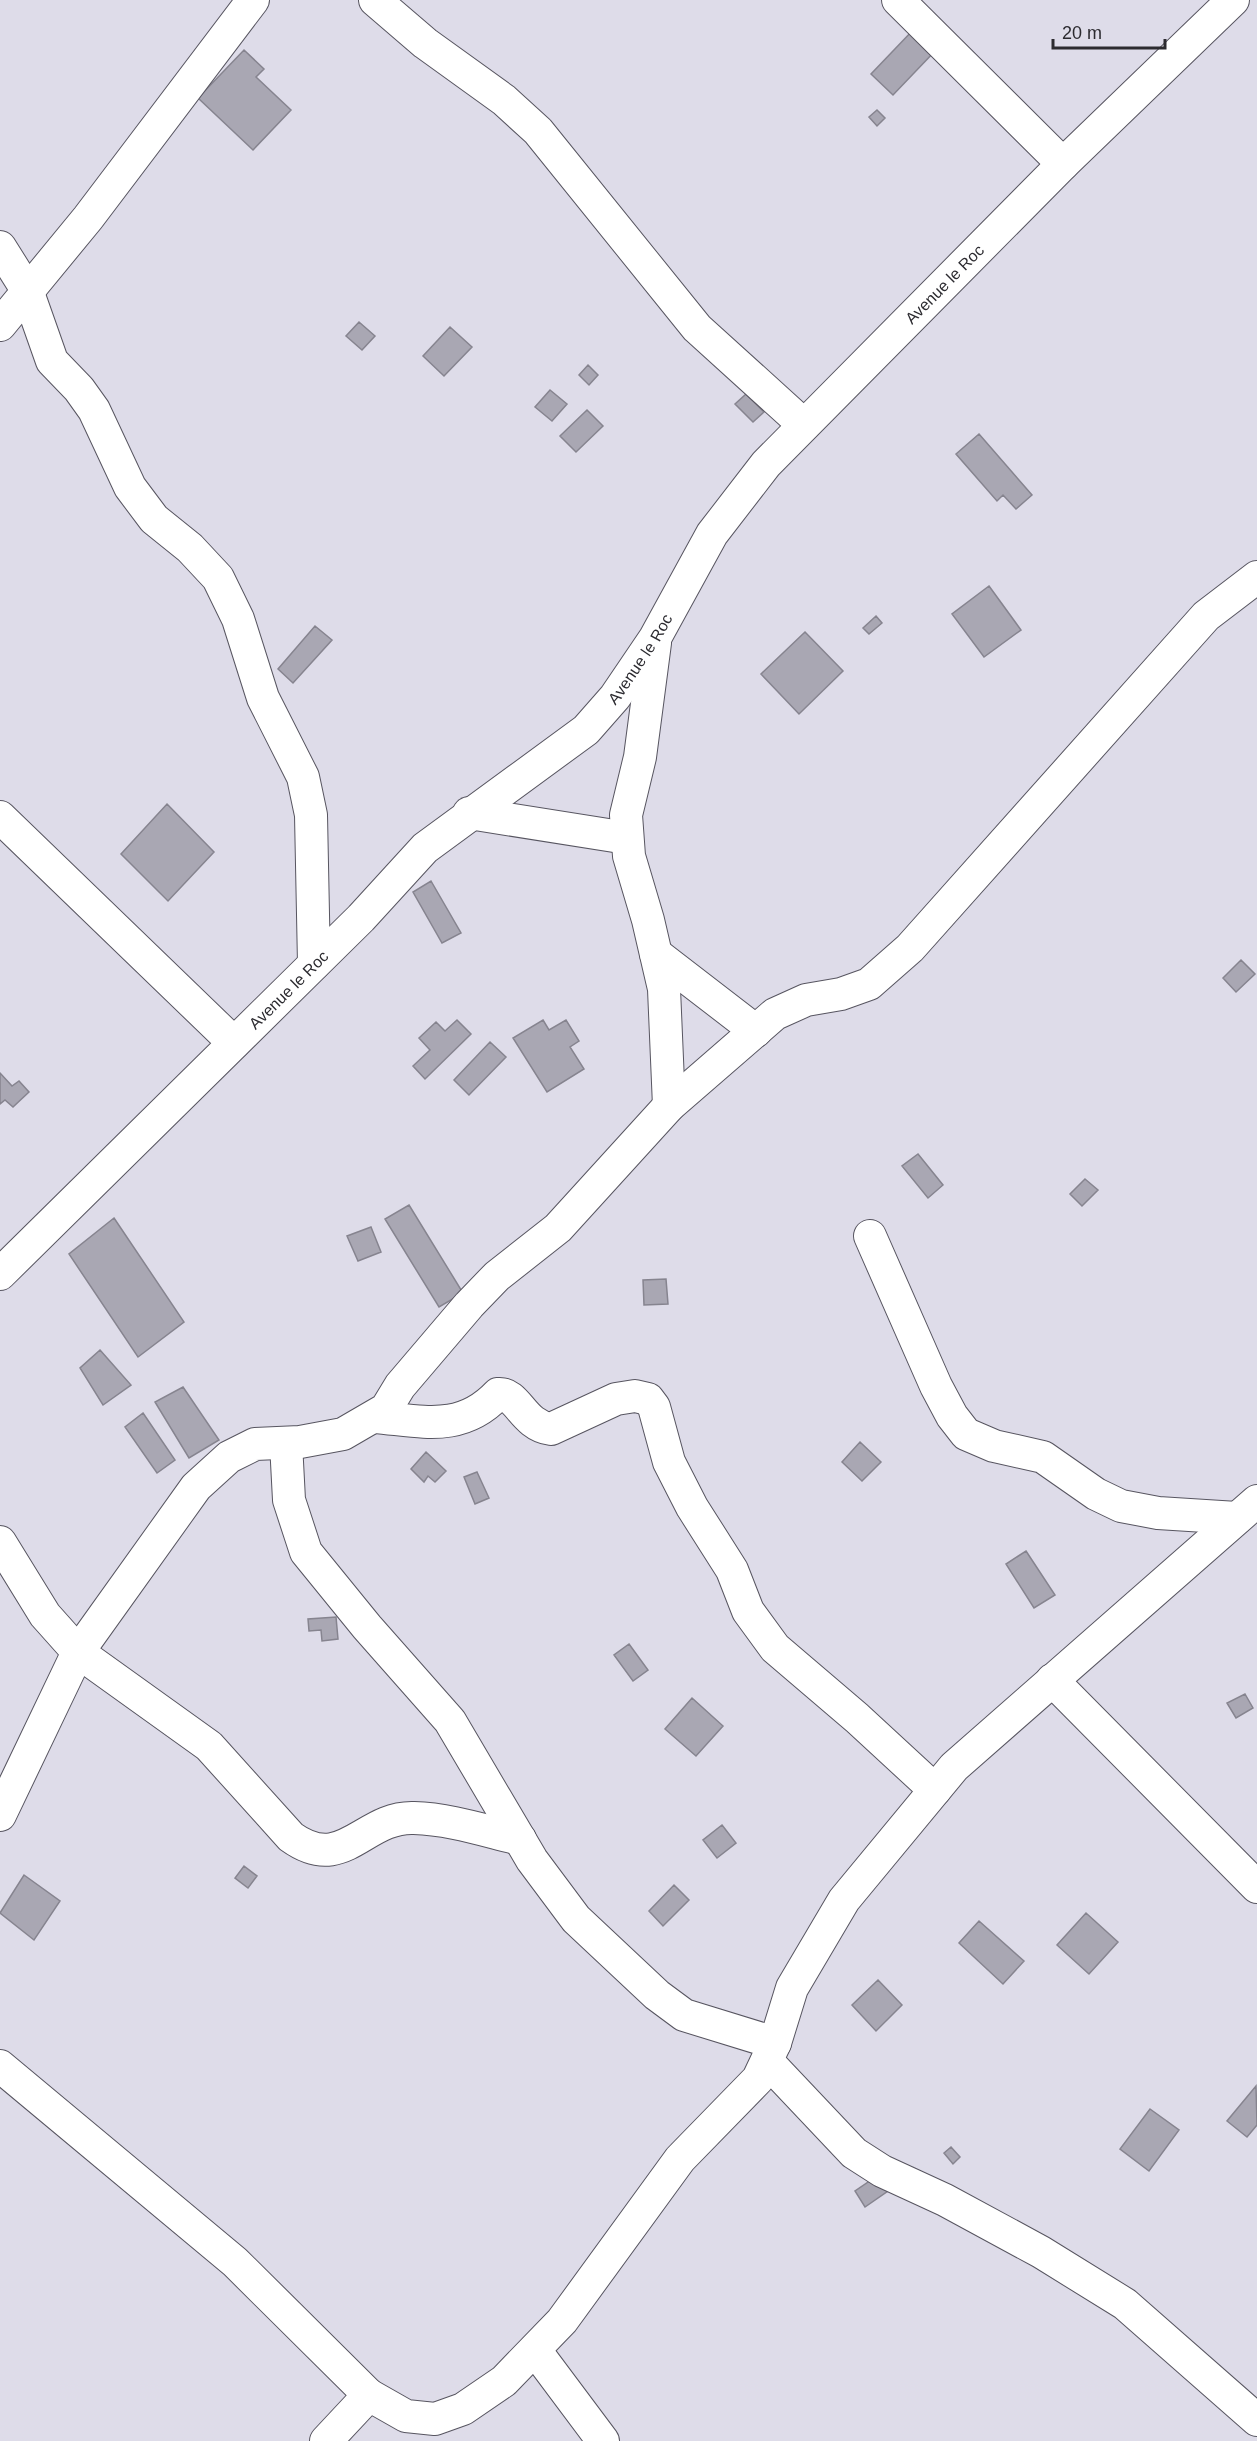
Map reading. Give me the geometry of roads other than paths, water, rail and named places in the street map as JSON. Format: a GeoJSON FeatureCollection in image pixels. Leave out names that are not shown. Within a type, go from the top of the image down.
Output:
{"type":"FeatureCollection","features":[{"type":"Feature","properties":{"kind":"street"},"geometry":{"type":"LineString","coordinates":[[0,325],[88,218],[253,0]]}},
{"type":"Feature","properties":{"kind":"street"},"geometry":{"type":"LineString","coordinates":[[375,0],[425,44],[504,100],[538,131],[697,328],[804,425]]}},
{"type":"Feature","properties":{"kind":"street"},"geometry":{"type":"LineString","coordinates":[[898,0],[1063,164]]}},
{"type":"Feature","properties":{"kind":"street","name":"Avenue le Roc"},"geometry":{"type":"LineString","coordinates":[[0,1274],[361,918],[425,848],[469,813],[586,730],[615,697],[655,638],[712,534],[766,464],[1063,164],[1233,0]]}},
{"type":"Feature","properties":{"kind":"street"},"geometry":{"type":"LineString","coordinates":[[0,248],[27,290],[52,361],[79,389],[94,410],[130,488],[154,519],[190,548],[218,578],[238,619],[263,698],[303,777],[311,815],[314,964]]}},
{"type":"Feature","properties":{"kind":"street"},"geometry":{"type":"LineString","coordinates":[[0,1815],[78,1652],[196,1487],[229,1457],[255,1444],[286,1443],[343,1434],[386,1409],[400,1386],[468,1305],[497,1276],[558,1228],[669,1106],[775,1014],[806,1000],[841,994],[869,984],[910,948],[1206,616],[1257,577]]}},
{"type":"Feature","properties":{"kind":"street"},"geometry":{"type":"LineString","coordinates":[[655,638],[640,757],[626,815],[629,856],[664,989],[669,1106]]}},
{"type":"Feature","properties":{"kind":"street"},"geometry":{"type":"LineString","coordinates":[[469,813],[627,838]]}},
{"type":"Feature","properties":{"kind":"street"},"geometry":{"type":"LineString","coordinates":[[0,817],[234,1043]]}},
{"type":"Feature","properties":{"kind":"street"},"geometry":{"type":"LineString","coordinates":[[656,954],[756,1031]]}},
{"type":"Feature","properties":{"kind":"street"},"geometry":{"type":"LineString","coordinates":[[870,1236],[936,1386],[951,1416],[966,1434],[994,1446],[1043,1457],[1096,1494],[1121,1506],[1158,1513],[1247,1510]]}},
{"type":"Feature","properties":{"kind":"street"},"geometry":{"type":"LineString","coordinates":[[374,1417],[453,1423],[498,1394],[504,1393],[510,1396],[531,1422],[551,1430],[616,1399],[635,1396],[648,1399],[654,1407],[674,1471],[692,1507],[732,1570],[748,1611],[775,1648],[935,1790]]}},
{"type":"Feature","properties":{"kind":"street"},"geometry":{"type":"LineString","coordinates":[[286,1443],[289,1500],[306,1552],[367,1627],[450,1721],[520,1839],[576,1919],[657,1995],[684,2015],[771,2052],[854,2153],[882,2171],[945,2200],[1041,2252],[1125,2304],[1257,2420]]}},
{"type":"Feature","properties":{"kind":"street"},"geometry":{"type":"LineString","coordinates":[[0,2066],[235,2262],[369,2395],[406,2416],[435,2419],[463,2409],[496,2387],[562,2321],[680,2159],[758,2079],[771,2052],[792,1988],[844,1900],[954,1767],[1247,1510]]}},
{"type":"Feature","properties":{"kind":"street"},"geometry":{"type":"LineString","coordinates":[[0,1542],[45,1615],[78,1652],[209,1746],[291,1837],[306,1848],[327,1852],[388,1822],[413,1817],[520,1839]]}},
{"type":"Feature","properties":{"kind":"street"},"geometry":{"type":"LineString","coordinates":[[1052,1680],[1257,1887]]}},
{"type":"Feature","properties":{"kind":"street"},"geometry":{"type":"LineString","coordinates":[[535,2350],[603,2441]]}},
{"type":"Feature","properties":{"kind":"street"},"geometry":{"type":"LineString","coordinates":[[326,2441],[369,2395]]}}]}
